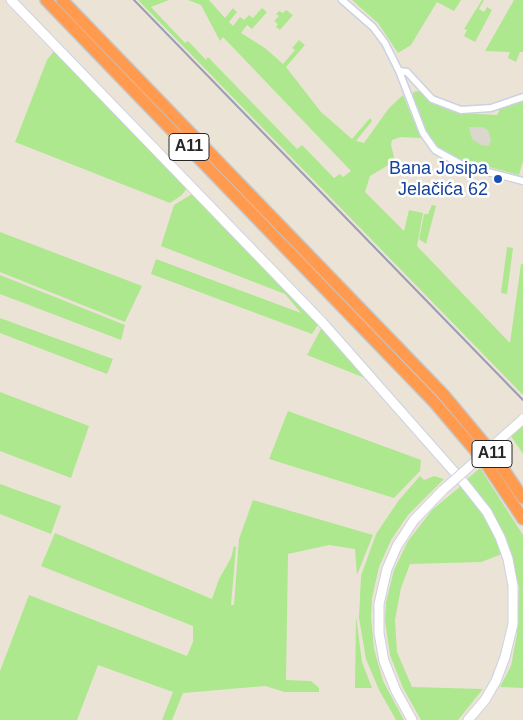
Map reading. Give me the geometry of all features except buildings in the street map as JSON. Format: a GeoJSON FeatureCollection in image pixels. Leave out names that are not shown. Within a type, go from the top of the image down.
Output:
{"type":"FeatureCollection","features":[{"type":"Feature","properties":{"kind":"highway","name":"A11"},"geometry":{"type":"LineString","coordinates":[[46,0],[434,402],[485,462],[523,519]]}},
{"type":"Feature","properties":{"kind":"highway","name":"A11"},"geometry":{"type":"LineString","coordinates":[[62,0],[443,394],[493,454],[523,498]]}},
{"type":"Feature","properties":{"kind":"street"},"geometry":{"type":"LineString","coordinates":[[11,0],[329,330],[464,483],[487,512],[500,537],[508,559],[513,586],[513,624],[505,657],[496,681],[468,720]]}},
{"type":"Feature","properties":{"kind":"street"},"geometry":{"type":"LineString","coordinates":[[342,0],[380,35],[399,71],[428,142],[440,154],[464,166],[523,181]]}},
{"type":"Feature","properties":{"kind":"street"},"geometry":{"type":"LineString","coordinates":[[399,71],[407,72],[432,99],[462,110],[482,110],[523,97]]}},
{"type":"Feature","properties":{"kind":"street"},"geometry":{"type":"LineString","coordinates":[[412,720],[396,691],[384,661],[379,633],[379,604],[387,569],[397,546],[414,520],[443,490],[523,419]]}},
{"type":"Feature","properties":{"kind":"green space"},"geometry":{"type":"Polygon","coordinates":[[[138,0],[169,0],[151,7],[185,43],[188,41],[206,60],[208,57],[297,149],[302,145],[334,178],[340,174],[343,177],[351,171],[223,37],[220,41],[201,5],[188,0],[209,0],[225,18],[233,8],[237,12],[229,22],[233,26],[240,17],[244,20],[249,15],[253,18],[262,8],[267,12],[252,29],[247,25],[241,33],[265,48],[283,64],[295,50],[292,48],[299,40],[305,45],[286,67],[321,112],[352,139],[370,118],[372,121],[356,141],[364,143],[389,108],[403,95],[421,138],[401,137],[392,140],[391,145],[395,161],[370,176],[365,192],[404,231],[409,210],[423,213],[417,246],[510,343],[521,264],[523,264],[523,395],[138,0]]]}},
{"type":"Feature","properties":{"kind":"green space"},"geometry":{"type":"Polygon","coordinates":[[[352,0],[461,0],[454,11],[437,2],[411,45],[398,53],[378,23],[352,0]]]}},
{"type":"Feature","properties":{"kind":"green space"},"geometry":{"type":"Polygon","coordinates":[[[482,0],[484,0],[479,9],[484,12],[487,7],[492,10],[475,42],[464,36],[467,30],[464,29],[482,0]]]}},
{"type":"Feature","properties":{"kind":"green space"},"geometry":{"type":"Polygon","coordinates":[[[514,0],[523,0],[523,52],[520,52],[516,62],[508,58],[510,52],[485,51],[514,0]]]}},
{"type":"Feature","properties":{"kind":"green space"},"geometry":{"type":"Polygon","coordinates":[[[286,10],[293,15],[280,30],[276,27],[278,24],[274,21],[279,16],[276,14],[279,11],[283,13],[286,10]]]}},
{"type":"Feature","properties":{"kind":"green space"},"geometry":{"type":"Polygon","coordinates":[[[54,51],[187,188],[182,195],[170,203],[15,142],[47,60],[54,51]]]}},
{"type":"Feature","properties":{"kind":"green space"},"geometry":{"type":"Polygon","coordinates":[[[418,91],[436,104],[462,113],[497,115],[501,107],[523,99],[523,161],[519,175],[459,159],[439,148],[427,133],[413,98],[413,92],[418,91]]]}},
{"type":"Feature","properties":{"kind":"green space"},"geometry":{"type":"Polygon","coordinates":[[[192,194],[319,323],[312,334],[151,274],[156,259],[301,313],[285,294],[161,246],[174,205],[192,194]]]}},
{"type":"Feature","properties":{"kind":"green space"},"geometry":{"type":"Polygon","coordinates":[[[432,205],[436,206],[426,244],[419,239],[424,214],[428,214],[432,205]]]}},
{"type":"Feature","properties":{"kind":"green space"},"geometry":{"type":"Polygon","coordinates":[[[0,232],[142,286],[125,322],[0,272],[0,232]]]}},
{"type":"Feature","properties":{"kind":"green space"},"geometry":{"type":"Polygon","coordinates":[[[507,247],[513,248],[507,294],[501,293],[507,247]]]}},
{"type":"Feature","properties":{"kind":"green space"},"geometry":{"type":"Polygon","coordinates":[[[0,275],[125,325],[121,340],[0,294],[0,275]]]}},
{"type":"Feature","properties":{"kind":"green space"},"geometry":{"type":"Polygon","coordinates":[[[0,318],[113,359],[107,374],[0,333],[0,318]]]}},
{"type":"Feature","properties":{"kind":"green space"},"geometry":{"type":"Polygon","coordinates":[[[322,327],[365,378],[307,355],[322,327]]]}},
{"type":"Feature","properties":{"kind":"green space"},"geometry":{"type":"Polygon","coordinates":[[[0,392],[89,426],[71,478],[0,451],[0,392]]]}},
{"type":"Feature","properties":{"kind":"green space"},"geometry":{"type":"Polygon","coordinates":[[[288,411],[421,460],[420,471],[394,498],[269,459],[288,411]]]}},
{"type":"Feature","properties":{"kind":"green space"},"geometry":{"type":"Polygon","coordinates":[[[523,426],[523,454],[511,436],[523,426]]]}},
{"type":"Feature","properties":{"kind":"green space"},"geometry":{"type":"Polygon","coordinates":[[[480,468],[523,535],[523,688],[500,687],[511,666],[517,634],[519,587],[506,537],[486,503],[466,480],[480,468]]]}},
{"type":"Feature","properties":{"kind":"green space"},"geometry":{"type":"Polygon","coordinates":[[[420,476],[424,480],[434,476],[444,479],[408,515],[391,540],[379,567],[372,598],[371,617],[374,649],[383,681],[404,720],[396,720],[379,690],[366,659],[359,618],[361,576],[376,534],[399,500],[420,476]]]}},
{"type":"Feature","properties":{"kind":"green space"},"geometry":{"type":"Polygon","coordinates":[[[0,484],[61,506],[51,534],[0,514],[0,484]]]}},
{"type":"Feature","properties":{"kind":"green space"},"geometry":{"type":"Polygon","coordinates":[[[462,485],[484,515],[502,554],[481,562],[410,564],[401,588],[395,620],[397,652],[412,687],[483,689],[458,720],[421,720],[403,688],[390,655],[385,621],[386,602],[394,570],[408,541],[432,510],[462,485]]]}},
{"type":"Feature","properties":{"kind":"green space"},"geometry":{"type":"Polygon","coordinates":[[[253,500],[373,535],[357,575],[355,549],[329,545],[288,554],[286,680],[311,681],[319,688],[319,692],[285,692],[265,686],[183,693],[172,720],[162,720],[173,692],[98,665],[77,720],[0,720],[0,671],[29,595],[187,656],[193,642],[193,626],[41,566],[55,533],[212,599],[219,579],[231,558],[234,546],[236,547],[231,605],[234,605],[239,539],[253,500]]]}},
{"type":"Feature","properties":{"kind":"green space"},"geometry":{"type":"Polygon","coordinates":[[[356,616],[362,662],[372,688],[355,688],[356,616]]]}},
{"type":"Feature","properties":{"kind":"shaded area"},"geometry":{"type":"Polygon","coordinates":[[[469,127],[482,127],[488,130],[491,140],[489,146],[481,145],[472,139],[469,127]]]}},
{"type":"Feature","properties":{"kind":"railway"},"geometry":{"type":"LineString","coordinates":[[134,0],[523,400]]}},
{"type":"Feature","properties":{"kind":"place","name":"Bana Josipa Jelačića 62"},"geometry":{"type":"Point","coordinates":[498,179]}}]}
